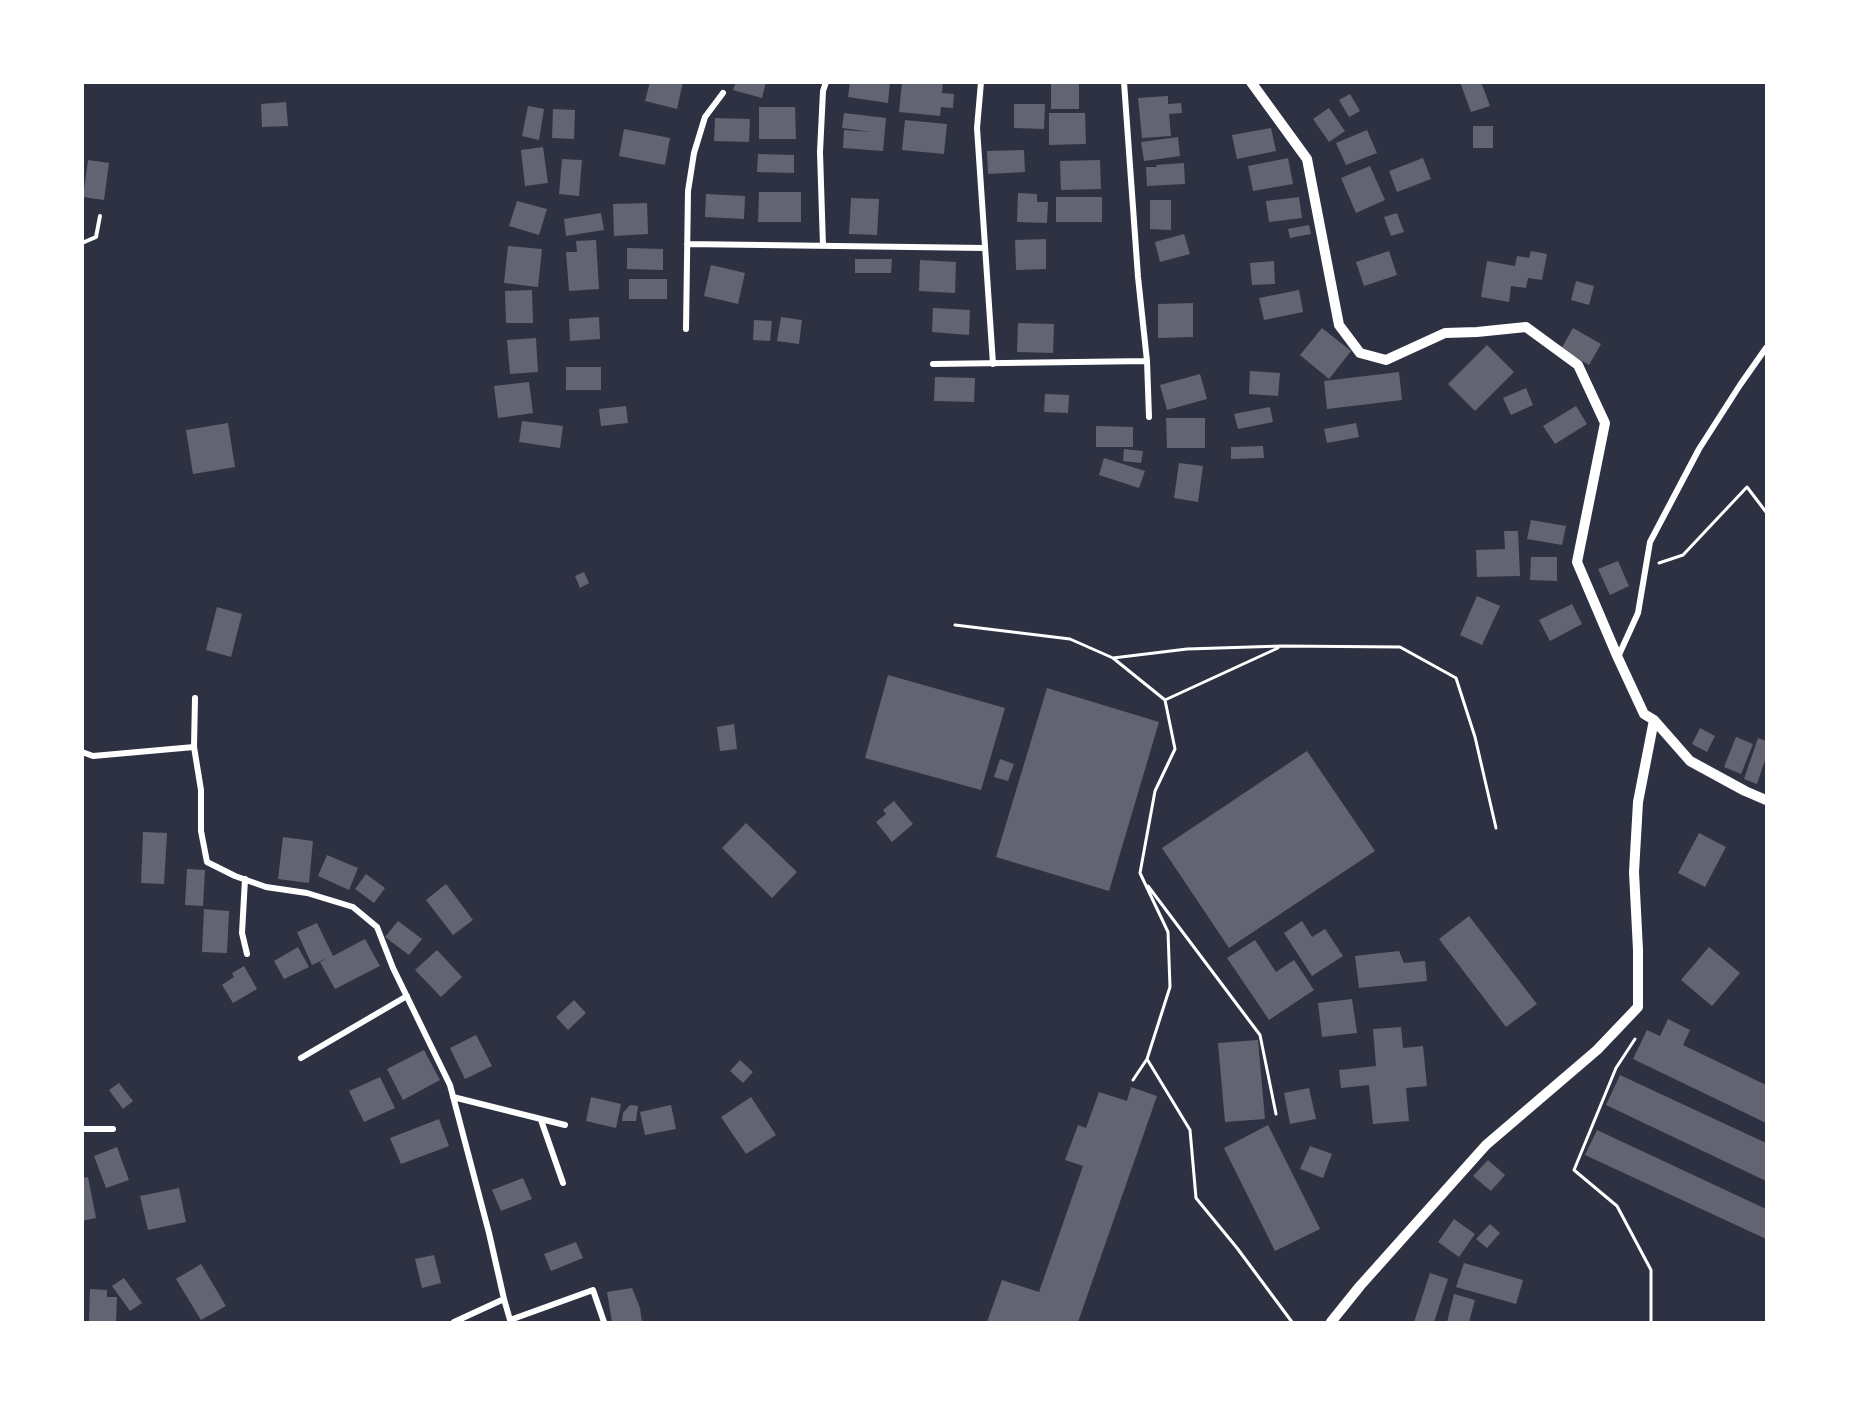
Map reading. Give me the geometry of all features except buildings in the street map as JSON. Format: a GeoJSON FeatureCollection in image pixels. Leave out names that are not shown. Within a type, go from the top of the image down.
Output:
{"type":"FeatureCollection","features":[{"type":"Feature","properties":{"kind":"street"},"geometry":{"type":"LineString","coordinates":[[823,246],[820,152],[823,91],[826,82]]}},
{"type":"Feature","properties":{"kind":"street"},"geometry":{"type":"LineString","coordinates":[[981,82],[978,128],[993,363]]}},
{"type":"Feature","properties":{"kind":"street"},"geometry":{"type":"LineString","coordinates":[[1124,82],[1138,277],[1148,361],[1149,417]]}},
{"type":"Feature","properties":{"kind":"street"},"geometry":{"type":"LineString","coordinates":[[1251,82],[1307,159],[1339,325],[1360,353],[1386,360],[1445,333],[1526,327],[1578,364],[1605,423],[1577,562],[1618,658],[1644,714],[1654,720],[1690,761],[1745,791],[1767,800]]}},
{"type":"Feature","properties":{"kind":"street"},"geometry":{"type":"LineString","coordinates":[[686,329],[688,192],[694,153],[705,117],[723,93]]}},
{"type":"Feature","properties":{"kind":"street"},"geometry":{"type":"LineString","coordinates":[[687,244],[985,248]]}},
{"type":"Feature","properties":{"kind":"street"},"geometry":{"type":"LineString","coordinates":[[1618,658],[1638,614],[1650,542],[1698,449],[1767,348]]}},
{"type":"Feature","properties":{"kind":"street"},"geometry":{"type":"LineString","coordinates":[[933,364],[1148,361]]}},
{"type":"Feature","properties":{"kind":"street"},"geometry":{"type":"LineString","coordinates":[[195,698],[194,747],[201,790],[201,831],[207,862],[266,887],[307,893],[353,907],[377,927],[393,968],[450,1085],[510,1320],[593,1290],[604,1323]]}},
{"type":"Feature","properties":{"kind":"street"},"geometry":{"type":"LineString","coordinates":[[1331,1323],[1360,1286],[1486,1145],[1597,1050],[1638,1007],[1634,872],[1638,802],[1654,720]]}},
{"type":"Feature","properties":{"kind":"street"},"geometry":{"type":"LineString","coordinates":[[82,752],[93,756],[194,747]]}},
{"type":"Feature","properties":{"kind":"street"},"geometry":{"type":"LineString","coordinates":[[245,879],[242,933],[247,954]]}},
{"type":"Feature","properties":{"kind":"street"},"geometry":{"type":"LineString","coordinates":[[301,1058],[407,996]]}},
{"type":"Feature","properties":{"kind":"street"},"geometry":{"type":"LineString","coordinates":[[453,1097],[565,1125]]}},
{"type":"Feature","properties":{"kind":"street"},"geometry":{"type":"LineString","coordinates":[[542,1120],[563,1183]]}},
{"type":"Feature","properties":{"kind":"street"},"geometry":{"type":"LineString","coordinates":[[82,1130],[113,1130]]}},
{"type":"Feature","properties":{"kind":"street"},"geometry":{"type":"LineString","coordinates":[[454,1323],[504,1299]]}},
{"type":"Feature","properties":{"kind":"lane"},"geometry":{"type":"LineString","coordinates":[[82,243],[96,237],[100,216]]}},
{"type":"Feature","properties":{"kind":"path"},"geometry":{"type":"LineString","coordinates":[[1646,567],[1683,555],[1747,487],[1767,512]]}},
{"type":"Feature","properties":{"kind":"path"},"geometry":{"type":"LineString","coordinates":[[955,625],[1070,639],[1113,658],[1165,700],[1176,749],[1155,791],[1140,873],[1168,932],[1170,987],[1147,1059],[1132,1080]]}},
{"type":"Feature","properties":{"kind":"path"},"geometry":{"type":"LineString","coordinates":[[1113,658],[1187,649],[1282,646],[1400,647],[1456,678],[1475,737],[1496,828]]}},
{"type":"Feature","properties":{"kind":"path"},"geometry":{"type":"LineString","coordinates":[[1165,700],[1282,646]]}},
{"type":"Feature","properties":{"kind":"path"},"geometry":{"type":"LineString","coordinates":[[1143,879],[1260,1035],[1276,1114]]}},
{"type":"Feature","properties":{"kind":"path"},"geometry":{"type":"LineString","coordinates":[[1635,1039],[1616,1068],[1574,1170],[1617,1206],[1651,1270],[1651,1323]]}},
{"type":"Feature","properties":{"kind":"path"},"geometry":{"type":"LineString","coordinates":[[1147,1059],[1190,1130],[1196,1198],[1237,1248],[1292,1323]]}}]}
